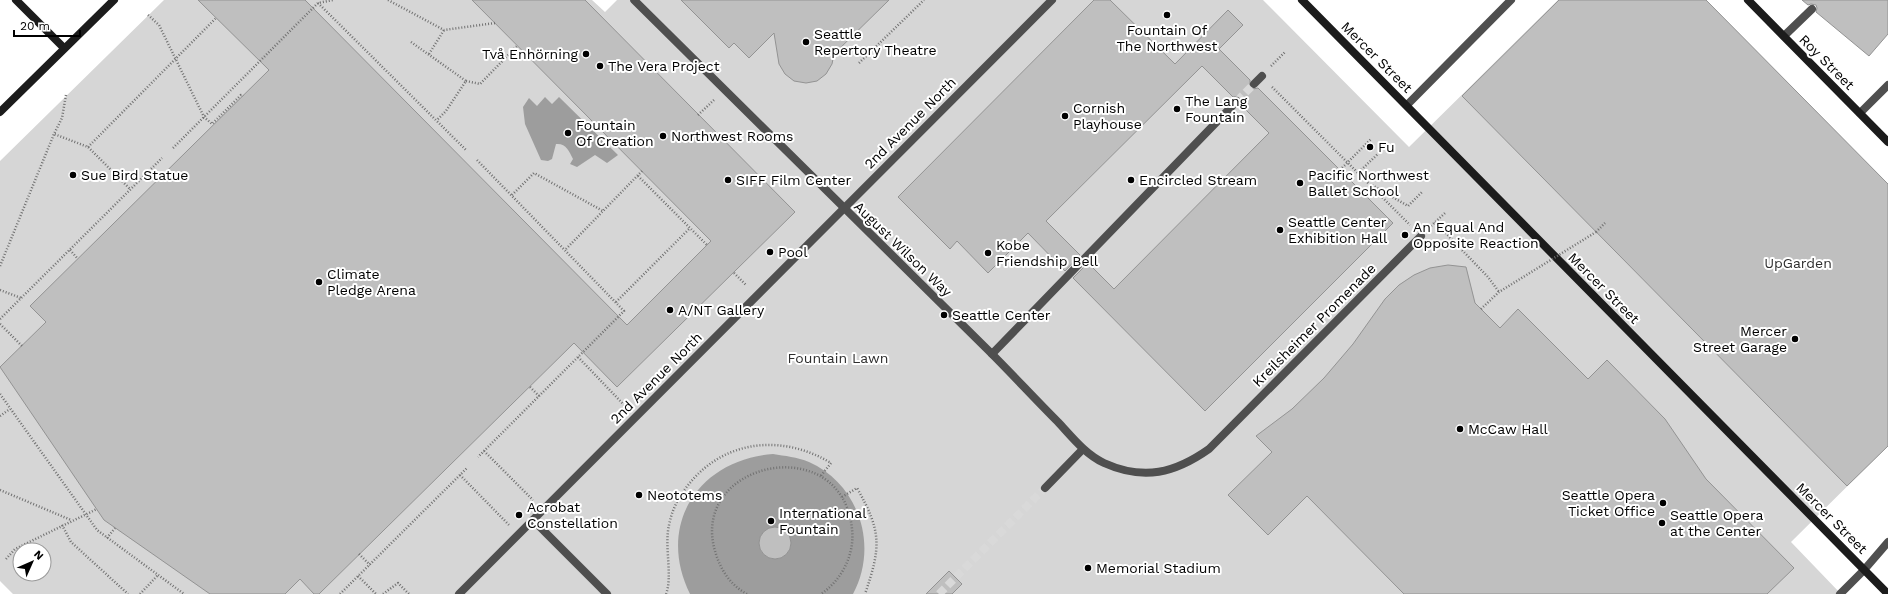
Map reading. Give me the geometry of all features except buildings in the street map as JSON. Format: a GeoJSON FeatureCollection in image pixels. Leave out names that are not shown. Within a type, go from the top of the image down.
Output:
{"type":"FeatureCollection","features":[{"type":"Feature","properties":{"kind":"main road"},"geometry":{"type":"LineString","coordinates":[[16,0],[64,48]]}},
{"type":"Feature","properties":{"kind":"main road"},"geometry":{"type":"LineString","coordinates":[[0,112],[114,0]]}},
{"type":"Feature","properties":{"kind":"main road","name":"Mercer Street"},"geometry":{"type":"LineString","coordinates":[[1302,0],[1888,594]]}},
{"type":"Feature","properties":{"kind":"main road","name":"Roy Street"},"geometry":{"type":"LineString","coordinates":[[1748,0],[1888,142]]}},
{"type":"Feature","properties":{"kind":"street","name":"August Wilson Way"},"geometry":{"type":"LineString","coordinates":[[634,0],[843,209],[992,354],[1084,449]]}},
{"type":"Feature","properties":{"kind":"street","name":"2nd Avenue North"},"geometry":{"type":"LineString","coordinates":[[459,594],[1052,0]]}},
{"type":"Feature","properties":{"kind":"street"},"geometry":{"type":"LineString","coordinates":[[1407,105],[1511,0]]}},
{"type":"Feature","properties":{"kind":"street"},"geometry":{"type":"LineString","coordinates":[[1784,36],[1812,9]]}},
{"type":"Feature","properties":{"kind":"street"},"geometry":{"type":"LineString","coordinates":[[1254,84],[1262,76]]}},
{"type":"Feature","properties":{"kind":"street"},"geometry":{"type":"LineString","coordinates":[[1860,113],[1888,84]]}},
{"type":"Feature","properties":{"kind":"street"},"geometry":{"type":"LineString","coordinates":[[992,354],[1237,101]]}},
{"type":"Feature","properties":{"kind":"street","name":"Kreilsheimer Promenade"},"geometry":{"type":"LineString","coordinates":[[1084,449],[1102,462],[1124,470],[1146,473],[1169,470],[1190,462],[1209,449],[1226,433],[1421,236]]}},
{"type":"Feature","properties":{"kind":"street"},"geometry":{"type":"LineString","coordinates":[[1045,488],[1084,449]]}},
{"type":"Feature","properties":{"kind":"street"},"geometry":{"type":"LineString","coordinates":[[533,520],[607,594]]}},
{"type":"Feature","properties":{"kind":"street"},"geometry":{"type":"LineString","coordinates":[[1840,594],[1864,570],[1888,542]]}},
{"type":"Feature","properties":{"kind":"path"},"geometry":{"type":"LineString","coordinates":[[173,148],[318,3],[333,0]]}},
{"type":"Feature","properties":{"kind":"path"},"geometry":{"type":"LineString","coordinates":[[388,0],[444,30],[495,23]]}},
{"type":"Feature","properties":{"kind":"path"},"geometry":{"type":"LineString","coordinates":[[859,62],[924,0]]}},
{"type":"Feature","properties":{"kind":"path"},"geometry":{"type":"LineString","coordinates":[[318,3],[466,150]]}},
{"type":"Feature","properties":{"kind":"path"},"geometry":{"type":"LineString","coordinates":[[148,15],[159,25],[204,117],[212,124],[241,95],[243,96]]}},
{"type":"Feature","properties":{"kind":"path"},"geometry":{"type":"LineString","coordinates":[[88,147],[216,18]]}},
{"type":"Feature","properties":{"kind":"path"},"geometry":{"type":"LineString","coordinates":[[428,54],[444,30]]}},
{"type":"Feature","properties":{"kind":"path"},"geometry":{"type":"LineString","coordinates":[[411,42],[466,81],[480,84],[517,46]]}},
{"type":"Feature","properties":{"kind":"path"},"geometry":{"type":"LineString","coordinates":[[1282,55],[1285,52]]}},
{"type":"Feature","properties":{"kind":"path"},"geometry":{"type":"LineString","coordinates":[[437,120],[446,111],[466,81]]}},
{"type":"Feature","properties":{"kind":"path"},"geometry":{"type":"LineString","coordinates":[[698,115],[724,90]]}},
{"type":"Feature","properties":{"kind":"path"},"geometry":{"type":"LineString","coordinates":[[1276,90],[1399,214]]}},
{"type":"Feature","properties":{"kind":"path"},"geometry":{"type":"LineString","coordinates":[[0,266],[62,118],[66,95]]}},
{"type":"Feature","properties":{"kind":"path"},"geometry":{"type":"LineString","coordinates":[[54,134],[88,147],[130,189]]}},
{"type":"Feature","properties":{"kind":"path"},"geometry":{"type":"LineString","coordinates":[[1340,170],[1371,139]]}},
{"type":"Feature","properties":{"kind":"path"},"geometry":{"type":"LineString","coordinates":[[1359,172],[1382,150]]}},
{"type":"Feature","properties":{"kind":"path"},"geometry":{"type":"LineString","coordinates":[[0,319],[162,158]]}},
{"type":"Feature","properties":{"kind":"path"},"geometry":{"type":"LineString","coordinates":[[477,160],[566,249],[624,311],[478,457]]}},
{"type":"Feature","properties":{"kind":"path"},"geometry":{"type":"LineString","coordinates":[[566,249],[642,171]]}},
{"type":"Feature","properties":{"kind":"path"},"geometry":{"type":"LineString","coordinates":[[512,195],[534,173],[603,211]]}},
{"type":"Feature","properties":{"kind":"path"},"geometry":{"type":"LineString","coordinates":[[638,176],[707,245]]}},
{"type":"Feature","properties":{"kind":"path"},"geometry":{"type":"LineString","coordinates":[[1368,182],[1408,206],[1423,191]]}},
{"type":"Feature","properties":{"kind":"path"},"geometry":{"type":"LineString","coordinates":[[1421,236],[1445,213]]}},
{"type":"Feature","properties":{"kind":"path"},"geometry":{"type":"LineString","coordinates":[[1435,222],[1488,277],[1499,292]]}},
{"type":"Feature","properties":{"kind":"path"},"geometry":{"type":"LineString","coordinates":[[1481,309],[1499,292],[1596,232],[1605,223]]}},
{"type":"Feature","properties":{"kind":"path"},"geometry":{"type":"LineString","coordinates":[[616,302],[690,228]]}},
{"type":"Feature","properties":{"kind":"path"},"geometry":{"type":"LineString","coordinates":[[70,250],[78,259]]}},
{"type":"Feature","properties":{"kind":"path"},"geometry":{"type":"LineString","coordinates":[[0,290],[21,298]]}},
{"type":"Feature","properties":{"kind":"path"},"geometry":{"type":"LineString","coordinates":[[0,324],[22,346]]}},
{"type":"Feature","properties":{"kind":"path"},"geometry":{"type":"LineString","coordinates":[[578,357],[635,417]]}},
{"type":"Feature","properties":{"kind":"path"},"geometry":{"type":"LineString","coordinates":[[530,387],[539,396]]}},
{"type":"Feature","properties":{"kind":"path"},"geometry":{"type":"LineString","coordinates":[[0,394],[97,530],[184,594]]}},
{"type":"Feature","properties":{"kind":"path"},"geometry":{"type":"LineString","coordinates":[[0,416],[10,409]]}},
{"type":"Feature","properties":{"kind":"path"},"geometry":{"type":"LineString","coordinates":[[666,594],[670,583],[667,558],[668,540],[673,511],[682,492],[710,463],[740,448],[772,444],[799,448],[817,455],[831,463],[820,477]]}},
{"type":"Feature","properties":{"kind":"path"},"geometry":{"type":"LineString","coordinates":[[484,451],[543,510]]}},
{"type":"Feature","properties":{"kind":"path"},"geometry":{"type":"LineString","coordinates":[[747,594],[726,576],[720,566],[712,540],[716,512],[723,499],[744,478],[760,470],[779,466],[797,468],[815,473],[830,483],[842,497],[851,518],[853,536],[850,555],[844,570],[834,583],[821,594]]}},
{"type":"Feature","properties":{"kind":"path"},"geometry":{"type":"LineString","coordinates":[[340,594],[467,468]]}},
{"type":"Feature","properties":{"kind":"path"},"geometry":{"type":"LineString","coordinates":[[460,475],[518,534]]}},
{"type":"Feature","properties":{"kind":"path"},"geometry":{"type":"LineString","coordinates":[[842,497],[857,488],[870,511],[877,534],[876,562],[865,594]]}},
{"type":"Feature","properties":{"kind":"path"},"geometry":{"type":"LineString","coordinates":[[0,490],[72,520]]}},
{"type":"Feature","properties":{"kind":"path"},"geometry":{"type":"LineString","coordinates":[[6,559],[15,549],[97,509]]}},
{"type":"Feature","properties":{"kind":"path"},"geometry":{"type":"LineString","coordinates":[[62,525],[71,542],[128,594]]}},
{"type":"Feature","properties":{"kind":"path"},"geometry":{"type":"LineString","coordinates":[[108,538],[115,528]]}},
{"type":"Feature","properties":{"kind":"path"},"geometry":{"type":"LineString","coordinates":[[359,554],[370,565]]}},
{"type":"Feature","properties":{"kind":"path"},"geometry":{"type":"LineString","coordinates":[[140,594],[158,575]]}},
{"type":"Feature","properties":{"kind":"path"},"geometry":{"type":"LineString","coordinates":[[358,576],[376,594]]}},
{"type":"Feature","properties":{"kind":"path"},"geometry":{"type":"LineString","coordinates":[[383,594],[398,583],[409,594]]}},
{"type":"Feature","properties":{"kind":"green space","name":"Seattle Center"},"geometry":{"type":"Polygon","coordinates":[[[164,0],[592,0],[605,12],[617,0],[1263,0],[1409,147],[1558,0],[1706,0],[1888,184],[1888,446],[1791,542],[1841,594],[13,594],[0,581],[0,161],[164,0]]]}},
{"type":"Feature","properties":{"kind":"shaded area"},"geometry":{"type":"Polygon","coordinates":[[[545,97],[552,104],[559,97],[618,155],[607,163],[595,155],[577,167],[570,164],[573,159],[567,148],[556,144],[552,159],[548,161],[541,160],[525,124],[523,107],[529,98],[537,106],[545,97]]]}},
{"type":"Feature","properties":{"kind":"shaded area","name":"International Fountain"},"geometry":{"type":"Polygon","coordinates":[[[773,454],[804,460],[826,472],[841,485],[852,501],[860,518],[864,537],[864,556],[861,575],[853,594],[690,594],[681,568],[678,544],[682,521],[691,500],[705,483],[724,469],[747,459],[773,454]]]}},
{"type":"Feature","properties":{"kind":"tunnel"},"geometry":{"type":"LineString","coordinates":[[1237,101],[1254,84]]}},
{"type":"Feature","properties":{"kind":"tunnel"},"geometry":{"type":"LineString","coordinates":[[939,594],[1045,488]]}},
{"type":"Feature","properties":{"kind":"place","name":"Fountain Of The Northwest"},"geometry":{"type":"Point","coordinates":[1167,15]}},
{"type":"Feature","properties":{"kind":"place","name":"Seattle Repertory Theatre"},"geometry":{"type":"Point","coordinates":[806,42]}},
{"type":"Feature","properties":{"kind":"place","name":"Två Enhörning"},"geometry":{"type":"Point","coordinates":[586,54]}},
{"type":"Feature","properties":{"kind":"place","name":"The Vera Project"},"geometry":{"type":"Point","coordinates":[600,66]}},
{"type":"Feature","properties":{"kind":"place","name":"The Lang Fountain"},"geometry":{"type":"Point","coordinates":[1177,109]}},
{"type":"Feature","properties":{"kind":"place","name":"Cornish Playhouse"},"geometry":{"type":"Point","coordinates":[1065,116]}},
{"type":"Feature","properties":{"kind":"place","name":"Fountain Of Creation"},"geometry":{"type":"Point","coordinates":[568,133]}},
{"type":"Feature","properties":{"kind":"place","name":"Northwest Rooms"},"geometry":{"type":"Point","coordinates":[663,136]}},
{"type":"Feature","properties":{"kind":"place","name":"Fu"},"geometry":{"type":"Point","coordinates":[1370,147]}},
{"type":"Feature","properties":{"kind":"place","name":"Sue Bird Statue"},"geometry":{"type":"Point","coordinates":[73,175]}},
{"type":"Feature","properties":{"kind":"place","name":"SIFF Film Center"},"geometry":{"type":"Point","coordinates":[728,180]}},
{"type":"Feature","properties":{"kind":"place","name":"Encircled Stream"},"geometry":{"type":"Point","coordinates":[1131,180]}},
{"type":"Feature","properties":{"kind":"place","name":"Pacific Northwest Ballet School"},"geometry":{"type":"Point","coordinates":[1300,183]}},
{"type":"Feature","properties":{"kind":"place","name":"Seattle Center Exhibition Hall"},"geometry":{"type":"Point","coordinates":[1280,230]}},
{"type":"Feature","properties":{"kind":"place","name":"An Equal And Opposite Reaction"},"geometry":{"type":"Point","coordinates":[1405,235]}},
{"type":"Feature","properties":{"kind":"place","name":"Pool"},"geometry":{"type":"Point","coordinates":[770,252]}},
{"type":"Feature","properties":{"kind":"place","name":"Kobe Friendship Bell"},"geometry":{"type":"Point","coordinates":[988,253]}},
{"type":"Feature","properties":{"kind":"place","name":"Climate Pledge Arena"},"geometry":{"type":"Point","coordinates":[319,282]}},
{"type":"Feature","properties":{"kind":"place","name":"A/NT Gallery"},"geometry":{"type":"Point","coordinates":[670,310]}},
{"type":"Feature","properties":{"kind":"place","name":"Seattle Center"},"geometry":{"type":"Point","coordinates":[944,315]}},
{"type":"Feature","properties":{"kind":"place","name":"Mercer Street Garage"},"geometry":{"type":"Point","coordinates":[1795,339]}},
{"type":"Feature","properties":{"kind":"place","name":"McCaw Hall"},"geometry":{"type":"Point","coordinates":[1460,429]}},
{"type":"Feature","properties":{"kind":"place","name":"Neototems"},"geometry":{"type":"Point","coordinates":[639,495]}},
{"type":"Feature","properties":{"kind":"place","name":"Seattle Opera Ticket Office"},"geometry":{"type":"Point","coordinates":[1663,503]}},
{"type":"Feature","properties":{"kind":"place","name":"Acrobat Constellation"},"geometry":{"type":"Point","coordinates":[519,515]}},
{"type":"Feature","properties":{"kind":"place","name":"International Fountain"},"geometry":{"type":"Point","coordinates":[771,521]}},
{"type":"Feature","properties":{"kind":"place","name":"Seattle Opera at the Center"},"geometry":{"type":"Point","coordinates":[1662,523]}},
{"type":"Feature","properties":{"kind":"place","name":"Memorial Stadium"},"geometry":{"type":"Point","coordinates":[1088,568]}},
{"type":"Feature","properties":{"kind":"park label","name":"UpGarden"},"geometry":{"type":"Point","coordinates":[1798,263]}},
{"type":"Feature","properties":{"kind":"park label","name":"Fountain Lawn"},"geometry":{"type":"Point","coordinates":[838,358]}}]}
